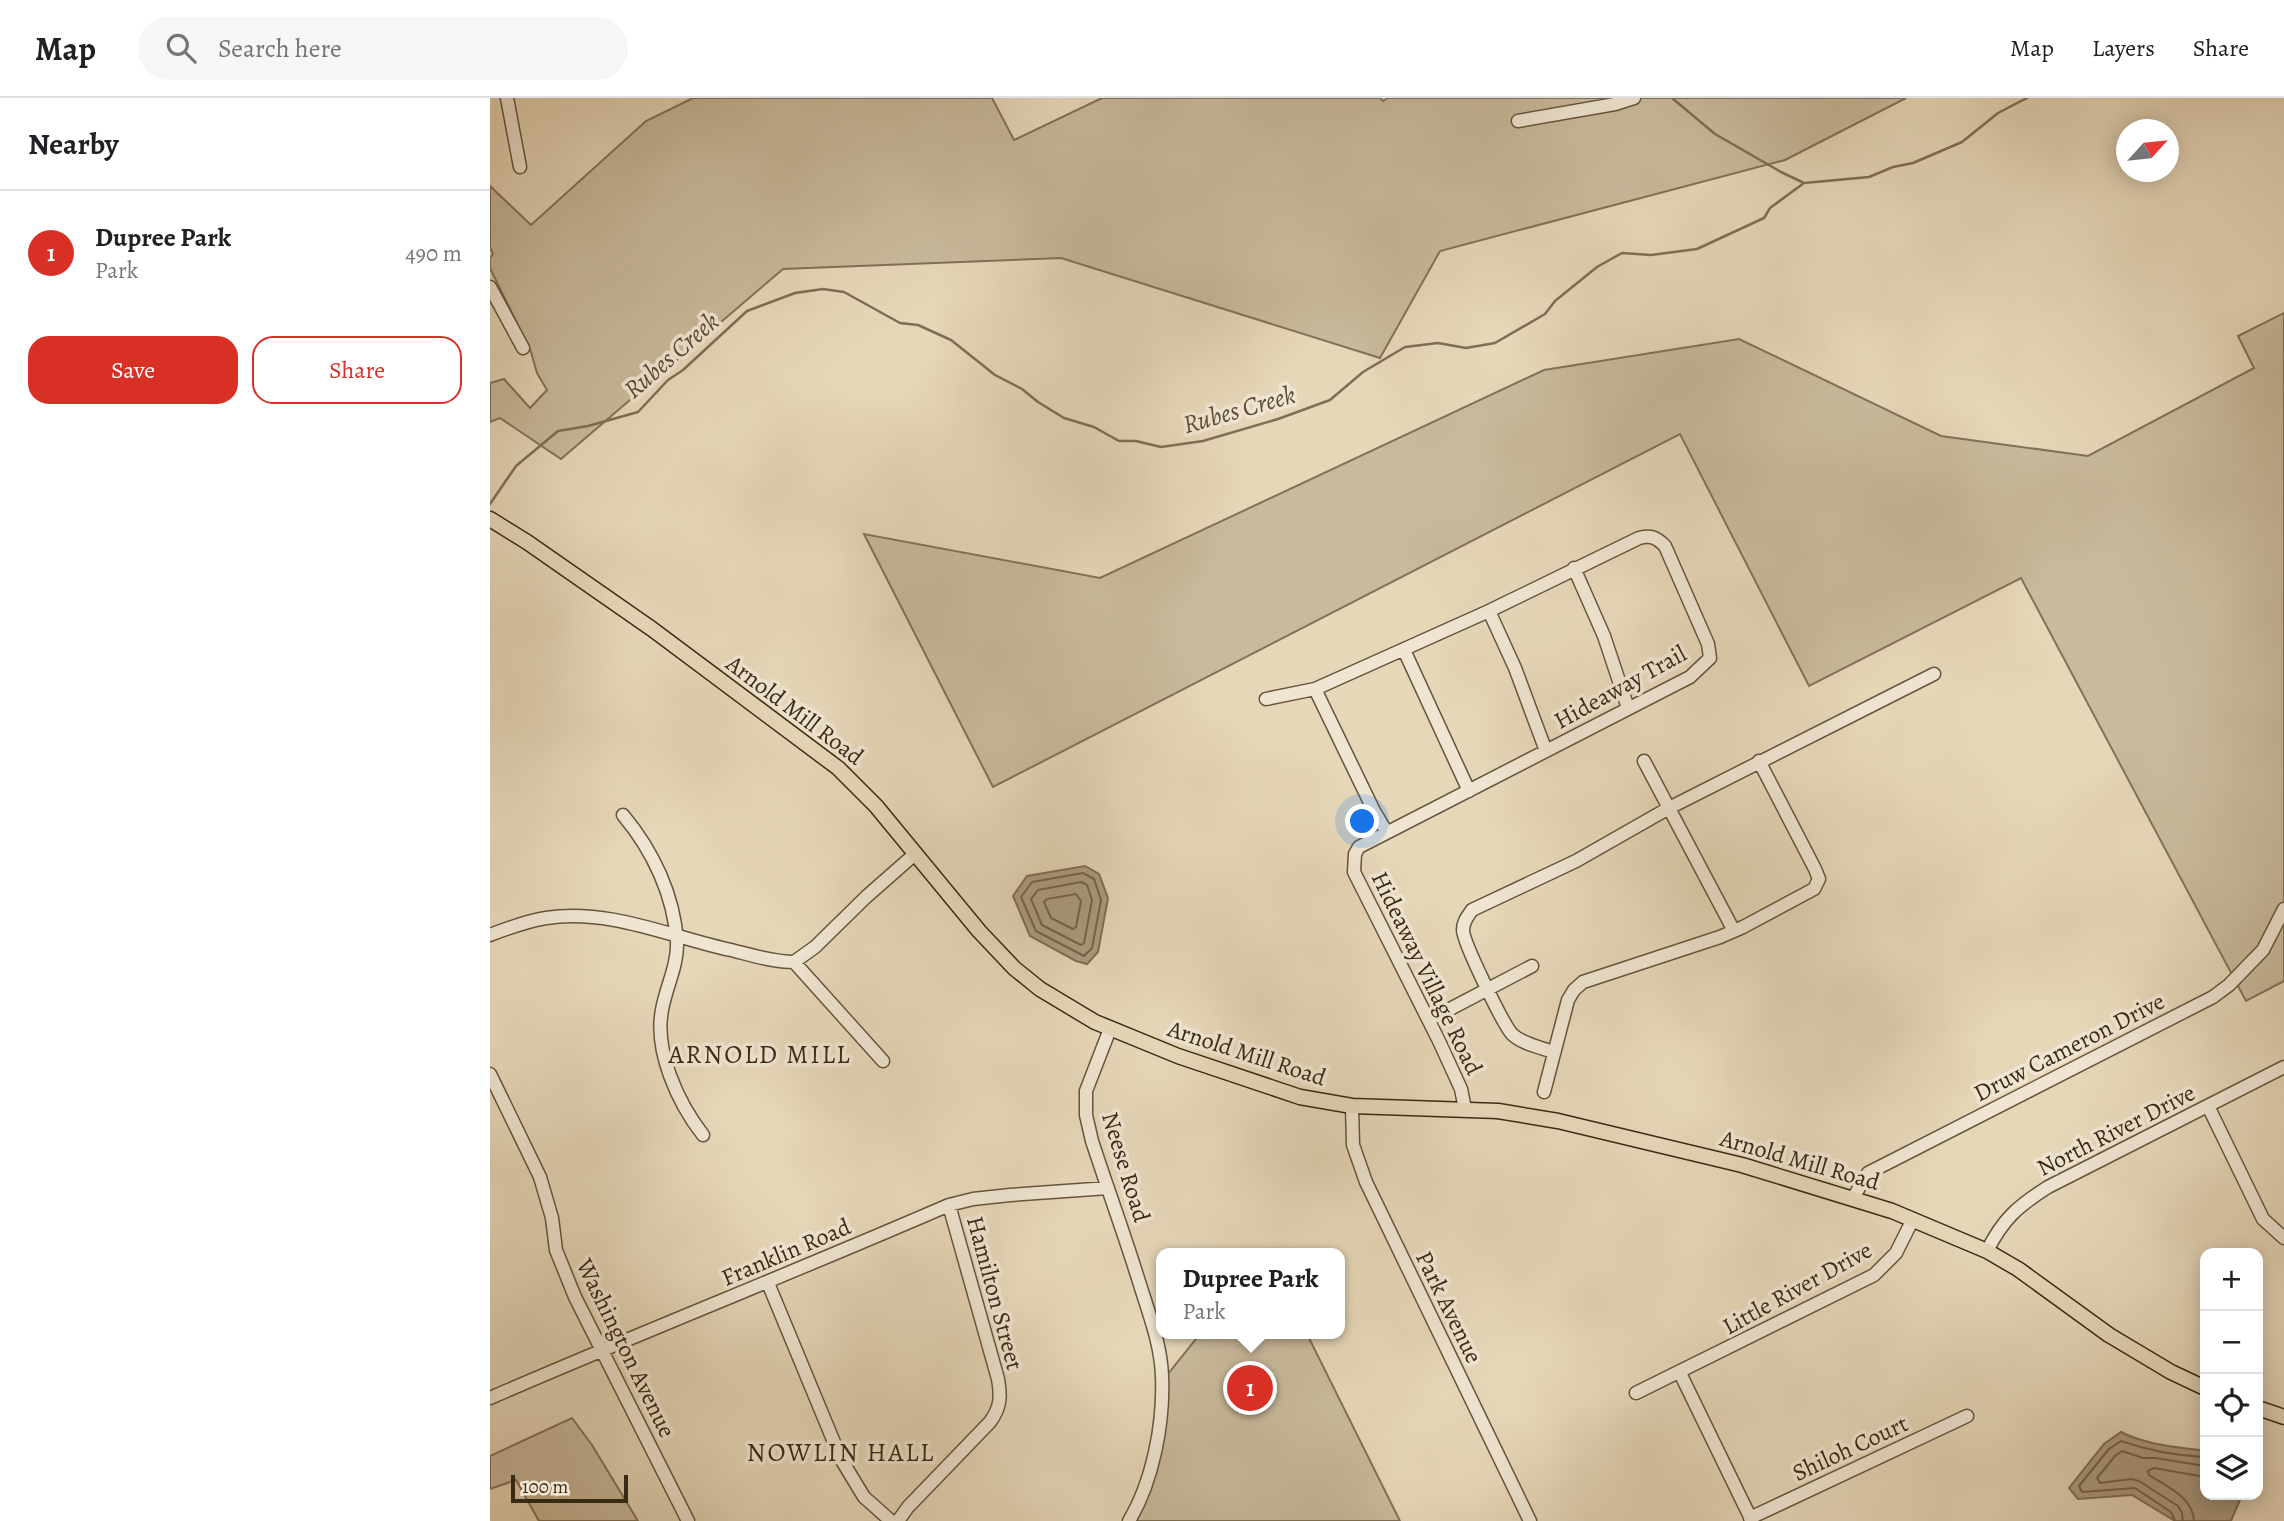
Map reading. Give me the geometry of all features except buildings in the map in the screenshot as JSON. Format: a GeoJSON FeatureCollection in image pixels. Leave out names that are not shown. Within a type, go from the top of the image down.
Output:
{"type":"FeatureCollection","features":[{"type":"Feature","properties":{"kind":"main road","name":"Arnold Mill Road"},"geometry":{"type":"LineString","coordinates":[[490,519],[631,615],[808,744],[854,783],[916,853],[979,932],[1014,968],[1062,1003],[1110,1029],[1264,1087],[1317,1101],[1521,1114],[1742,1165],[1853,1198],[1913,1219],[1987,1251],[2018,1269],[2109,1335],[2171,1372],[2200,1386]]}},
{"type":"Feature","properties":{"kind":"main road"},"geometry":{"type":"LineString","coordinates":[[2263,1410],[2284,1417]]}},
{"type":"Feature","properties":{"kind":"street"},"geometry":{"type":"LineString","coordinates":[[507,98],[520,167]]}},
{"type":"Feature","properties":{"kind":"street"},"geometry":{"type":"LineString","coordinates":[[1518,121],[1615,104],[1634,98]]}},
{"type":"Feature","properties":{"kind":"street"},"geometry":{"type":"LineString","coordinates":[[490,287],[523,348]]}},
{"type":"Feature","properties":{"kind":"street","name":"Hideaway Trail"},"geometry":{"type":"LineString","coordinates":[[1266,699],[1315,689],[1489,611],[1639,538],[1649,535],[1658,538],[1665,546],[1682,582],[1710,658],[1690,677],[1387,831]]}},
{"type":"Feature","properties":{"kind":"street"},"geometry":{"type":"LineString","coordinates":[[1574,569],[1604,636],[1628,708]]}},
{"type":"Feature","properties":{"kind":"street"},"geometry":{"type":"LineString","coordinates":[[1489,611],[1515,668],[1546,751]]}},
{"type":"Feature","properties":{"kind":"street"},"geometry":{"type":"LineString","coordinates":[[1404,650],[1469,791]]}},
{"type":"Feature","properties":{"kind":"street"},"geometry":{"type":"LineString","coordinates":[[1553,1052],[1522,1041],[1512,1034],[1463,932],[1464,921],[1472,910],[1576,862],[1669,808],[1934,674]]}},
{"type":"Feature","properties":{"kind":"street"},"geometry":{"type":"LineString","coordinates":[[1315,689],[1374,811],[1387,831]]}},
{"type":"Feature","properties":{"kind":"street"},"geometry":{"type":"LineString","coordinates":[[1644,761],[1734,931]]}},
{"type":"Feature","properties":{"kind":"street"},"geometry":{"type":"LineString","coordinates":[[1544,1092],[1568,1000],[1574,990],[1584,982],[1734,931],[1814,889],[1819,879],[1759,761]]}},
{"type":"Feature","properties":{"kind":"street"},"geometry":{"type":"LineString","coordinates":[[623,815],[666,886],[672,906],[676,951],[660,1031],[675,1086],[703,1135]]}},
{"type":"Feature","properties":{"kind":"street","name":"Hideaway Village Road"},"geometry":{"type":"LineString","coordinates":[[1387,831],[1359,847],[1355,854],[1354,872],[1429,1020],[1461,1089],[1465,1109]]}},
{"type":"Feature","properties":{"kind":"street"},"geometry":{"type":"LineString","coordinates":[[794,962],[815,947],[916,853]]}},
{"type":"Feature","properties":{"kind":"street","name":"Druw Cameron Drive"},"geometry":{"type":"LineString","coordinates":[[1853,1198],[1868,1173],[2213,997],[2229,985],[2263,950],[2284,909]]}},
{"type":"Feature","properties":{"kind":"street"},"geometry":{"type":"LineString","coordinates":[[490,935],[524,923],[569,916],[613,920],[761,958],[794,962],[883,1060]]}},
{"type":"Feature","properties":{"kind":"street"},"geometry":{"type":"LineString","coordinates":[[1429,1020],[1532,966]]}},
{"type":"Feature","properties":{"kind":"street","name":"Neese Road"},"geometry":{"type":"LineString","coordinates":[[1110,1029],[1086,1091],[1088,1125],[1148,1311],[1158,1347],[1162,1377],[1160,1417],[1152,1460],[1142,1493],[1129,1521]]}},
{"type":"Feature","properties":{"kind":"street","name":"North River Drive"},"geometry":{"type":"LineString","coordinates":[[1987,1251],[2006,1219],[2028,1200],[2058,1182],[2284,1068]]}},
{"type":"Feature","properties":{"kind":"street","name":"Washington Avenue"},"geometry":{"type":"LineString","coordinates":[[490,1074],[540,1177],[550,1209],[560,1262],[575,1297],[688,1521]]}},
{"type":"Feature","properties":{"kind":"street","name":"Park Avenue"},"geometry":{"type":"LineString","coordinates":[[1352,1105],[1353,1144],[1366,1182],[1530,1521]]}},
{"type":"Feature","properties":{"kind":"street"},"geometry":{"type":"LineString","coordinates":[[2208,1106],[2258,1211],[2284,1238]]}},
{"type":"Feature","properties":{"kind":"street","name":"Franklin Road"},"geometry":{"type":"LineString","coordinates":[[490,1398],[949,1205],[1010,1195],[1108,1188]]}},
{"type":"Feature","properties":{"kind":"street","name":"Hamilton Street"},"geometry":{"type":"LineString","coordinates":[[898,1521],[908,1507],[990,1422],[999,1406],[1001,1394],[949,1205]]}},
{"type":"Feature","properties":{"kind":"street","name":"Little River Drive"},"geometry":{"type":"LineString","coordinates":[[1636,1393],[1874,1275],[1896,1253],[1913,1219]]}},
{"type":"Feature","properties":{"kind":"street"},"geometry":{"type":"LineString","coordinates":[[768,1283],[841,1459],[864,1497],[891,1521]]}},
{"type":"Feature","properties":{"kind":"street"},"geometry":{"type":"LineString","coordinates":[[1681,1373],[1751,1519]]}},
{"type":"Feature","properties":{"kind":"street","name":"Shiloh Court"},"geometry":{"type":"LineString","coordinates":[[1751,1519],[1967,1416]]}},
{"type":"Feature","properties":{"kind":"shaded area"},"geometry":{"type":"Polygon","coordinates":[[[693,98],[992,98],[1014,140],[1102,98],[1380,98],[1383,101],[1388,98],[1906,98],[1785,160],[1440,251],[1380,358],[1061,258],[783,269],[561,459],[500,418],[490,422],[490,383],[504,379],[530,408],[547,390],[490,268],[493,254],[490,247],[490,186],[531,225],[646,121],[693,98]]]}},
{"type":"Feature","properties":{"kind":"shaded area"},"geometry":{"type":"Polygon","coordinates":[[[2284,313],[2284,981],[2246,1001],[2021,578],[1809,686],[1680,434],[993,787],[864,534],[1100,578],[1544,370],[1739,339],[1941,436],[2088,456],[2254,368],[2238,336],[2284,313]]]}},
{"type":"Feature","properties":{"kind":"shaded area"},"geometry":{"type":"Polygon","coordinates":[[[1196,1339],[1309,1339],[1400,1521],[1135,1521],[1168,1374],[1196,1339]]]}},
{"type":"Feature","properties":{"kind":"shaded area"},"geometry":{"type":"Polygon","coordinates":[[[572,1418],[592,1445],[638,1521],[539,1521],[516,1480],[490,1489],[490,1456],[572,1418]]]}},
{"type":"Feature","properties":{"kind":"water"},"geometry":{"type":"Polygon","coordinates":[[[1085,866],[1099,874],[1108,898],[1098,952],[1087,964],[1076,961],[1030,936],[1013,896],[1027,876],[1085,866]]]}},
{"type":"Feature","properties":{"kind":"water"},"geometry":{"type":"Polygon","coordinates":[[[2121,1432],[2151,1443],[2200,1450],[2200,1500],[2240,1500],[2231,1521],[2175,1521],[2132,1495],[2078,1499],[2069,1488],[2104,1444],[2121,1432]]]}},
{"type":"Feature","properties":{"kind":"waterway"},"geometry":{"type":"LineString","coordinates":[[1672,98],[1715,134],[1804,183]]}},
{"type":"Feature","properties":{"kind":"waterway","name":"Rubes Creek"},"geometry":{"type":"LineString","coordinates":[[490,504],[516,466],[558,431],[638,412],[668,380],[683,370],[747,311],[795,293],[823,289],[844,292],[900,323],[918,325],[951,340],[995,375],[1022,389],[1064,418],[1094,427],[1119,441],[1136,441],[1161,447],[1203,441],[1278,419],[1330,400],[1363,372],[1405,347],[1438,343],[1466,348],[1495,343],[1545,314],[1555,301],[1597,267],[1622,253],[1651,255],[1697,249],[1764,218],[1770,208],[1804,183],[1869,177],[1893,167],[1913,163],[1962,142],[1998,113],[2027,98]]}},
{"type":"Feature","properties":{"kind":"place","name":"Dupree Park"},"geometry":{"type":"Point","coordinates":[1250,1388]}},
{"type":"Feature","properties":{"kind":"district","name":"ARNOLD MILL"},"geometry":{"type":"Point","coordinates":[760,1054]}},
{"type":"Feature","properties":{"kind":"district","name":"NOWLIN HALL"},"geometry":{"type":"Point","coordinates":[841,1452]}}]}
